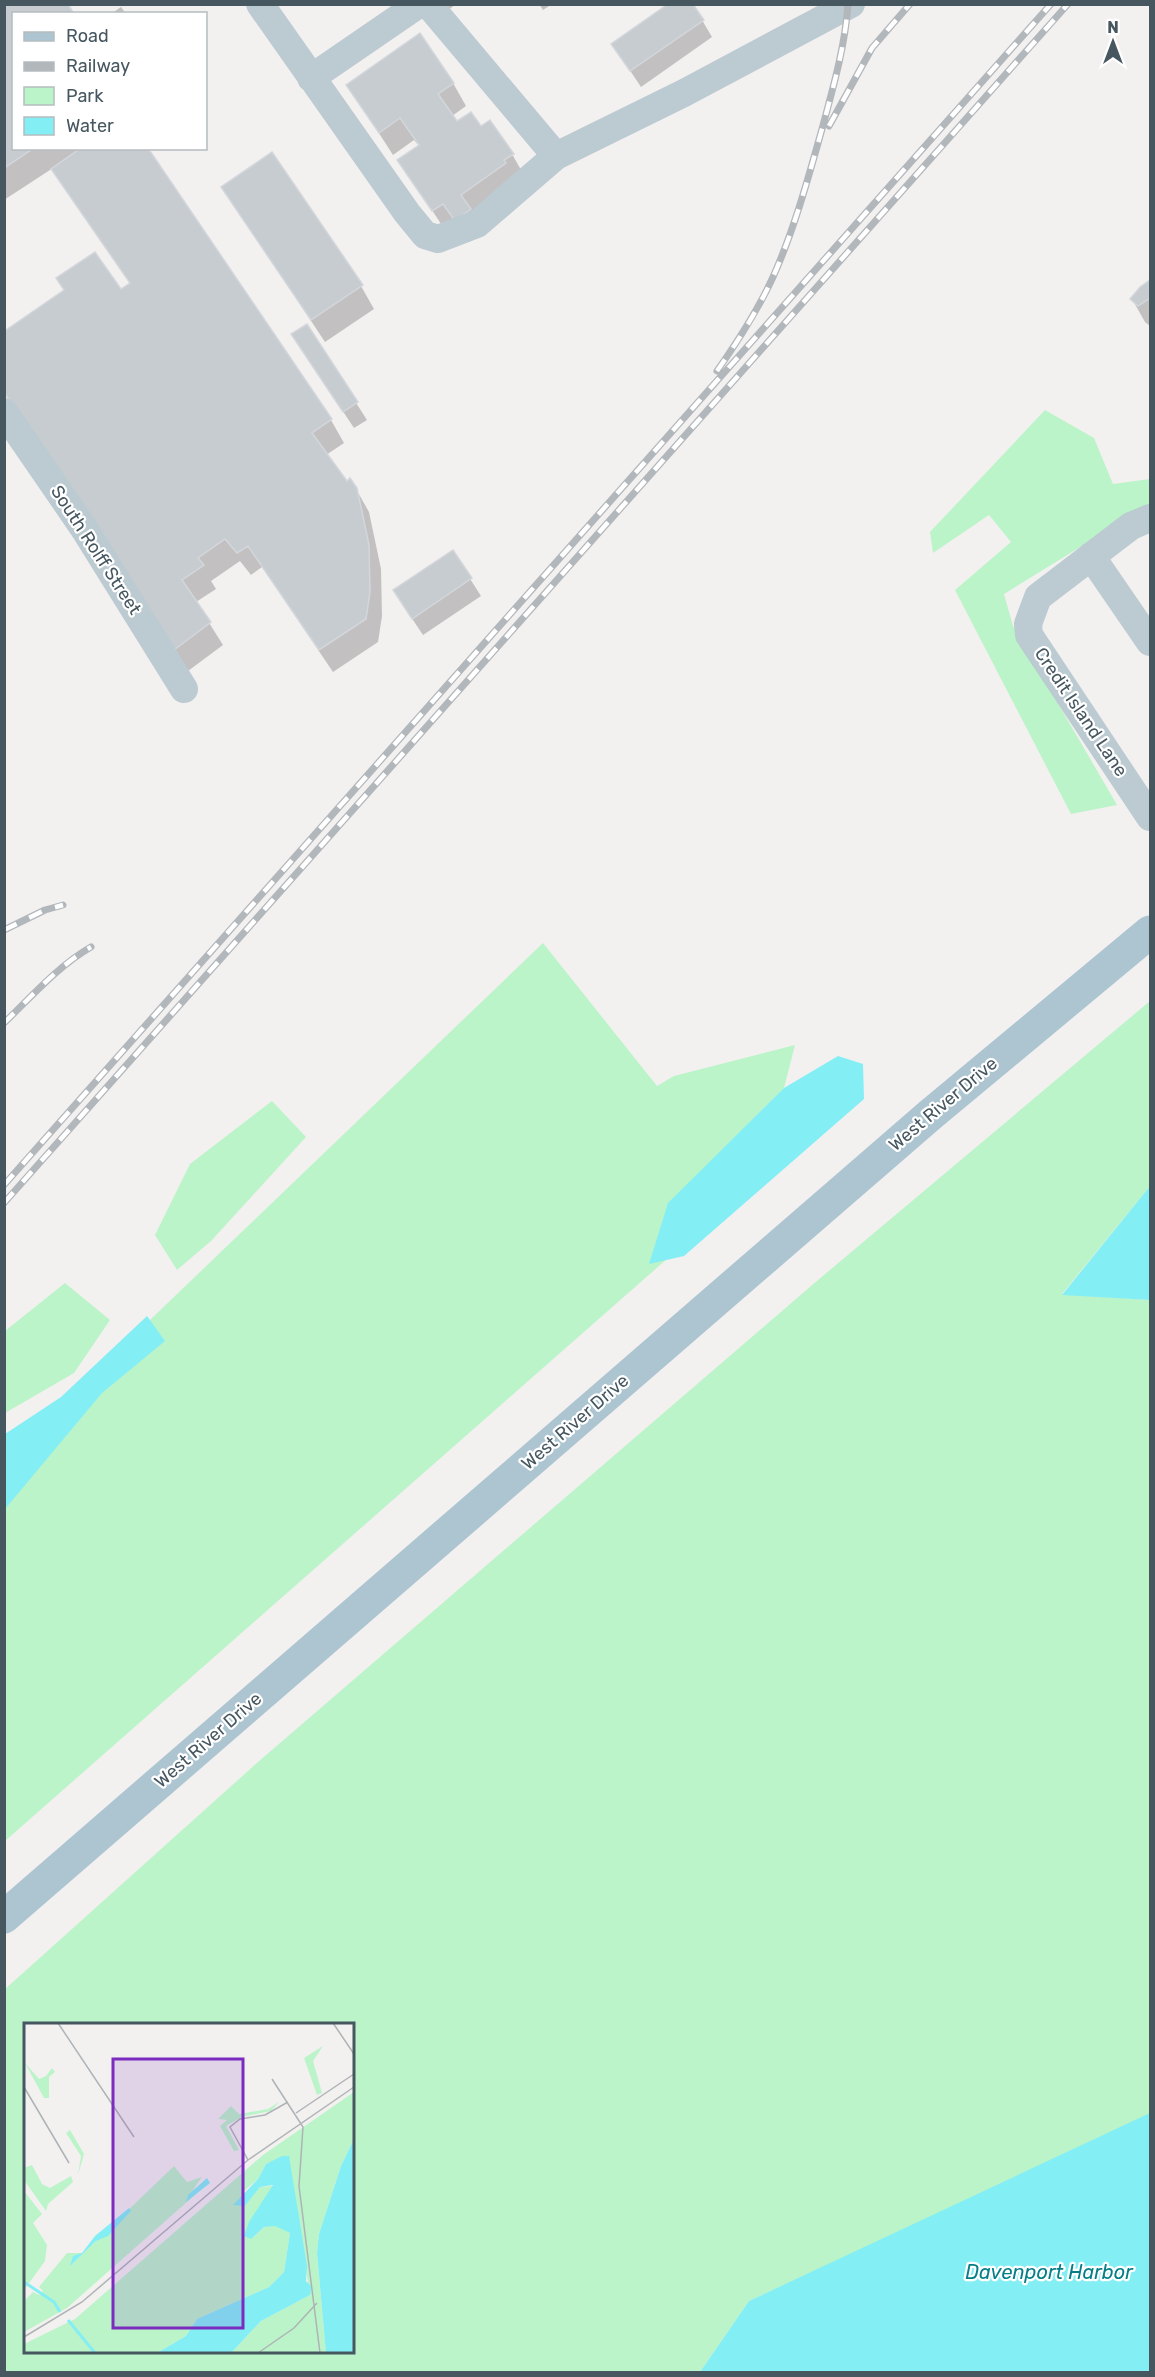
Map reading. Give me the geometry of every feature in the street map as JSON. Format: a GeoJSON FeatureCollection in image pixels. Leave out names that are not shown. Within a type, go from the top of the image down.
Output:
{"type":"FeatureCollection","features":[{"type":"Feature","properties":{"kind":"main road","name":"West River Drive"},"geometry":{"type":"LineString","coordinates":[[4,1917],[930,1114],[1150,932]]}},
{"type":"Feature","properties":{"kind":"street"},"geometry":{"type":"LineString","coordinates":[[260,4],[407,213],[425,235],[438,239],[477,224],[556,156],[684,93],[851,4]]}},
{"type":"Feature","properties":{"kind":"street"},"geometry":{"type":"LineString","coordinates":[[311,78],[419,4]]}},
{"type":"Feature","properties":{"kind":"street"},"geometry":{"type":"LineString","coordinates":[[428,4],[556,156]]}},
{"type":"Feature","properties":{"kind":"street","name":"South Rolff Street"},"geometry":{"type":"LineString","coordinates":[[4,412],[85,530],[184,689]]}},
{"type":"Feature","properties":{"kind":"street","name":"Credit Island Lane"},"geometry":{"type":"LineString","coordinates":[[1150,518],[1131,526],[1038,597],[1028,624],[1029,635],[1150,817]]}},
{"type":"Feature","properties":{"kind":"street"},"geometry":{"type":"LineString","coordinates":[[1091,556],[1150,642]]}},
{"type":"Feature","properties":{"kind":"green space"},"geometry":{"type":"Polygon","coordinates":[[[1045,410],[1094,438],[1113,484],[1150,479],[1150,508],[1142,509],[1004,594],[1013,626],[1117,805],[1071,814],[955,590],[1011,542],[989,515],[933,553],[930,532],[1045,410]]]}},
{"type":"Feature","properties":{"kind":"green space"},"geometry":{"type":"Polygon","coordinates":[[[543,943],[657,1086],[674,1076],[795,1045],[784,1088],[714,1158],[742,1193],[5,1841],[5,1459],[543,943]]]}},
{"type":"Feature","properties":{"kind":"green space"},"geometry":{"type":"Polygon","coordinates":[[[1150,1001],[1150,1186],[1062,1294],[1150,1300],[1150,2117],[749,2301],[700,2372],[5,2372],[4,1990],[258,1762],[818,1280],[1150,1001]]]}},
{"type":"Feature","properties":{"kind":"green space"},"geometry":{"type":"Polygon","coordinates":[[[272,1101],[306,1137],[211,1241],[177,1270],[155,1235],[190,1164],[272,1101]]]}},
{"type":"Feature","properties":{"kind":"green space"},"geometry":{"type":"Polygon","coordinates":[[[65,1283],[110,1320],[74,1373],[5,1413],[5,1331],[65,1283]]]}},
{"type":"Feature","properties":{"kind":"water"},"geometry":{"type":"Polygon","coordinates":[[[838,1056],[863,1064],[864,1099],[684,1256],[649,1264],[668,1203],[784,1088],[838,1056]]]}},
{"type":"Feature","properties":{"kind":"water"},"geometry":{"type":"Polygon","coordinates":[[[1150,1186],[1150,1300],[1062,1295],[1150,1186]]]}},
{"type":"Feature","properties":{"kind":"water"},"geometry":{"type":"Polygon","coordinates":[[[147,1316],[165,1341],[102,1393],[5,1509],[5,1434],[61,1397],[147,1316]]]}},
{"type":"Feature","properties":{"kind":"water","name":"Davenport Harbor"},"geometry":{"type":"Polygon","coordinates":[[[1150,2113],[1150,2372],[700,2372],[749,2301],[1150,2113]]]}},
{"type":"Feature","properties":{"kind":"building"},"geometry":{"type":"Polygon","coordinates":[[[4,4],[68,4],[73,12],[12,12],[12,150],[31,150],[4,168],[4,4]]]}},
{"type":"Feature","properties":{"kind":"building"},"geometry":{"type":"Polygon","coordinates":[[[668,4],[693,4],[704,20],[630,71],[611,44],[668,4]]]}},
{"type":"Feature","properties":{"kind":"building"},"geometry":{"type":"Polygon","coordinates":[[[420,33],[454,83],[438,94],[457,121],[471,112],[481,126],[490,120],[514,154],[504,160],[506,163],[461,195],[471,209],[455,221],[443,204],[432,211],[397,160],[419,145],[400,118],[379,133],[346,85],[420,33]]]}},
{"type":"Feature","properties":{"kind":"building"},"geometry":{"type":"Polygon","coordinates":[[[78,150],[149,150],[332,419],[312,433],[347,481],[350,478],[357,488],[369,545],[370,592],[366,619],[319,650],[248,546],[237,553],[225,539],[198,558],[204,565],[182,580],[211,622],[174,650],[4,392],[4,328],[6,330],[64,290],[56,278],[95,252],[121,289],[130,283],[51,169],[78,150]]]}},
{"type":"Feature","properties":{"kind":"building"},"geometry":{"type":"Polygon","coordinates":[[[272,152],[363,285],[311,320],[221,187],[272,152]]]}},
{"type":"Feature","properties":{"kind":"building"},"geometry":{"type":"Polygon","coordinates":[[[1150,280],[1150,298],[1138,306],[1130,299],[1140,287],[1150,280]]]}},
{"type":"Feature","properties":{"kind":"building"},"geometry":{"type":"Polygon","coordinates":[[[307,324],[358,402],[343,412],[291,334],[307,324]]]}},
{"type":"Feature","properties":{"kind":"building"},"geometry":{"type":"Polygon","coordinates":[[[453,550],[472,578],[412,619],[393,590],[453,550]]]}},
{"type":"Feature","properties":{"kind":"railway"},"geometry":{"type":"LineString","coordinates":[[717,371],[761,301],[788,241],[834,83],[848,4]]}},
{"type":"Feature","properties":{"kind":"railway"},"geometry":{"type":"LineString","coordinates":[[829,126],[872,48],[910,4]]}},
{"type":"Feature","properties":{"kind":"railway"},"geometry":{"type":"LineString","coordinates":[[4,1185],[1051,4]]}},
{"type":"Feature","properties":{"kind":"railway"},"geometry":{"type":"LineString","coordinates":[[4,1203],[1068,4]]}},
{"type":"Feature","properties":{"kind":"railway"},"geometry":{"type":"LineString","coordinates":[[4,930],[45,910],[63,905]]}},
{"type":"Feature","properties":{"kind":"railway"},"geometry":{"type":"LineString","coordinates":[[4,1023],[56,972],[91,947]]}}]}
